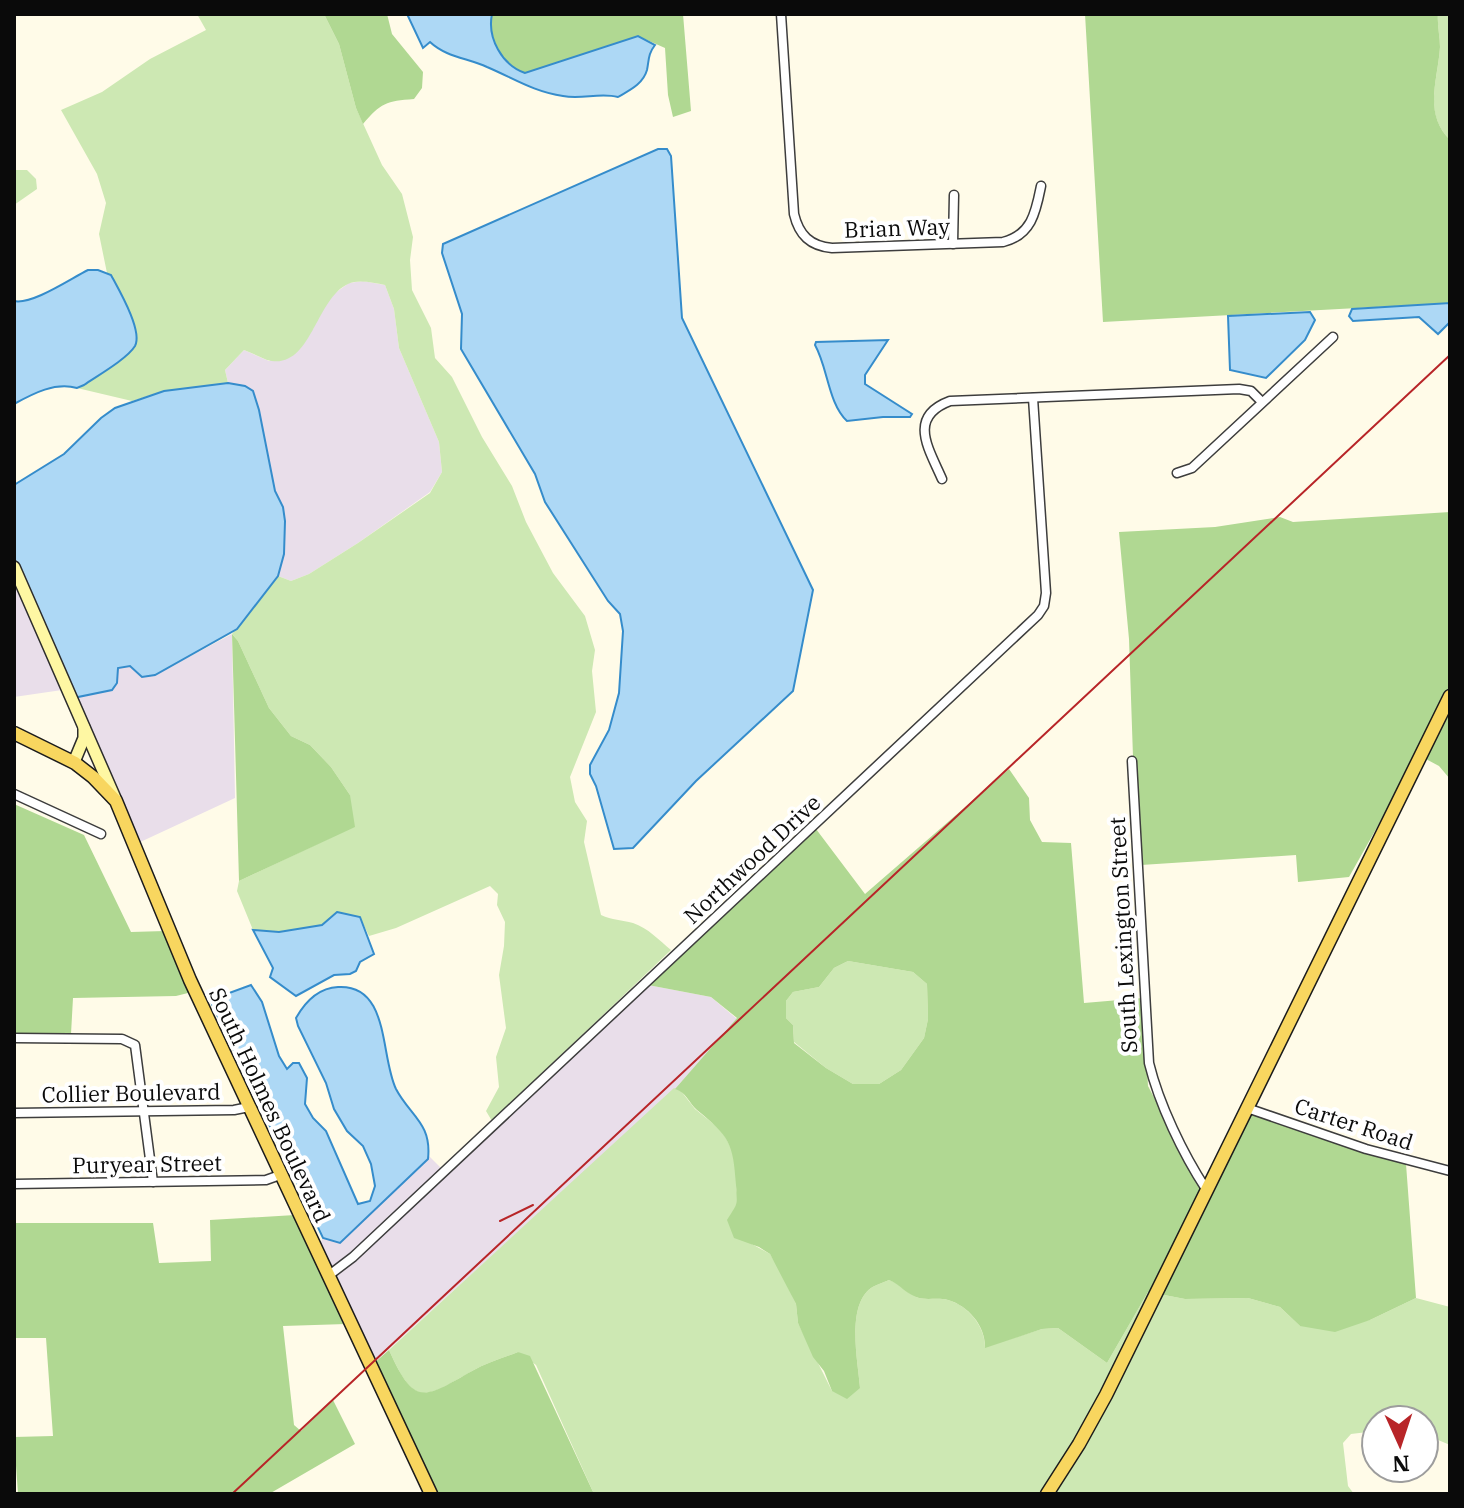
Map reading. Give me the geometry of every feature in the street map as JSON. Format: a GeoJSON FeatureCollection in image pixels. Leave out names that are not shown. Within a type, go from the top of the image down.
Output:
{"type":"FeatureCollection","features":[{"type":"Feature","properties":{"kind":"main road","name":"South Holmes Boulevard"},"geometry":{"type":"LineString","coordinates":[[14,567],[190,980],[431,1494]]}},
{"type":"Feature","properties":{"kind":"main road"},"geometry":{"type":"LineString","coordinates":[[1047,1494],[1093,1420],[1450,696]]}},
{"type":"Feature","properties":{"kind":"main road"},"geometry":{"type":"LineString","coordinates":[[74,762],[84,738],[84,727]]}},
{"type":"Feature","properties":{"kind":"main road"},"geometry":{"type":"LineString","coordinates":[[14,733],[74,762],[116,801]]}},
{"type":"Feature","properties":{"kind":"street","name":"Brian Way"},"geometry":{"type":"LineString","coordinates":[[781,14],[794,214],[805,238],[832,248],[1003,242],[1017,237],[1033,219],[1041,186]]}},
{"type":"Feature","properties":{"kind":"street"},"geometry":{"type":"LineString","coordinates":[[953,244],[954,195]]}},
{"type":"Feature","properties":{"kind":"street"},"geometry":{"type":"LineString","coordinates":[[1177,473],[1192,468],[1333,337]]}},
{"type":"Feature","properties":{"kind":"street"},"geometry":{"type":"LineString","coordinates":[[942,479],[924,439],[924,426],[929,413],[950,401],[1239,389],[1251,391],[1262,402]]}},
{"type":"Feature","properties":{"kind":"street","name":"Northwood Drive"},"geometry":{"type":"LineString","coordinates":[[328,1276],[364,1246],[1038,615],[1044,606],[1046,593],[1033,398]]}},
{"type":"Feature","properties":{"kind":"street","name":"South Lexington Street"},"geometry":{"type":"LineString","coordinates":[[1132,761],[1149,1063],[1157,1092],[1206,1189]]}},
{"type":"Feature","properties":{"kind":"street"},"geometry":{"type":"LineString","coordinates":[[14,794],[101,834]]}},
{"type":"Feature","properties":{"kind":"street"},"geometry":{"type":"LineString","coordinates":[[14,1038],[131,1041],[137,1052],[153,1182]]}},
{"type":"Feature","properties":{"kind":"street","name":"Collier Boulevard"},"geometry":{"type":"LineString","coordinates":[[14,1113],[234,1110],[249,1107]]}},
{"type":"Feature","properties":{"kind":"street","name":"Carter Road"},"geometry":{"type":"LineString","coordinates":[[1247,1108],[1366,1149],[1450,1171]]}},
{"type":"Feature","properties":{"kind":"street","name":"Puryear Street"},"geometry":{"type":"LineString","coordinates":[[14,1184],[266,1180],[280,1175]]}},
{"type":"Feature","properties":{"kind":"shaded area"},"geometry":{"type":"Polygon","coordinates":[[[363,281],[385,285],[394,309],[399,348],[439,442],[442,472],[430,492],[358,543],[309,574],[291,581],[278,576],[284,554],[285,521],[283,507],[275,491],[259,410],[245,386],[228,383],[225,370],[244,350],[269,361],[313,329],[319,313],[335,293],[349,283],[363,281]]]}},
{"type":"Feature","properties":{"kind":"shaded area"},"geometry":{"type":"Polygon","coordinates":[[[14,577],[62,690],[14,697],[14,577]]]}},
{"type":"Feature","properties":{"kind":"shaded area"},"geometry":{"type":"Polygon","coordinates":[[[232,634],[235,798],[136,844],[73,698],[112,690],[117,668],[130,666],[142,677],[155,675],[232,634]]]}},
{"type":"Feature","properties":{"kind":"shaded area"},"geometry":{"type":"Polygon","coordinates":[[[648,985],[711,997],[737,1019],[675,1089],[373,1364],[332,1277],[648,985]]]}},
{"type":"Feature","properties":{"kind":"shaded area"},"geometry":{"type":"Polygon","coordinates":[[[429,1156],[441,1168],[329,1270],[318,1247],[323,1238],[340,1242],[429,1156]]]}},
{"type":"Feature","properties":{"kind":"green space"},"geometry":{"type":"Polygon","coordinates":[[[197,14],[324,14],[339,44],[356,108],[382,165],[402,194],[413,237],[410,260],[412,290],[431,328],[435,358],[452,377],[482,437],[512,486],[526,522],[553,573],[585,616],[595,650],[592,671],[596,712],[570,777],[575,802],[587,821],[584,842],[601,915],[638,925],[671,950],[492,1121],[486,1111],[499,1087],[496,1057],[506,1028],[499,975],[505,922],[497,905],[498,894],[490,886],[396,928],[369,936],[360,917],[337,912],[322,925],[279,932],[253,930],[237,891],[239,881],[330,838],[350,795],[331,767],[310,745],[291,736],[269,708],[232,634],[278,576],[291,581],[309,574],[358,543],[430,493],[442,472],[439,442],[399,348],[394,309],[385,285],[348,284],[337,292],[294,355],[282,361],[267,360],[244,350],[225,370],[228,383],[164,391],[132,401],[77,388],[84,385],[136,329],[111,275],[107,273],[99,234],[106,203],[97,174],[61,110],[102,92],[150,59],[206,30],[197,14]]]}},
{"type":"Feature","properties":{"kind":"green space"},"geometry":{"type":"Polygon","coordinates":[[[324,14],[387,14],[392,34],[423,72],[422,88],[414,99],[385,104],[363,124],[339,44],[324,14]]]}},
{"type":"Feature","properties":{"kind":"green space"},"geometry":{"type":"Polygon","coordinates":[[[492,14],[683,14],[691,111],[673,117],[668,95],[665,48],[638,36],[525,73],[509,64],[498,50],[492,32],[492,14]]]}},
{"type":"Feature","properties":{"kind":"green space"},"geometry":{"type":"Polygon","coordinates":[[[1085,14],[1438,14],[1440,47],[1434,107],[1442,130],[1450,140],[1450,303],[1103,322],[1085,14]]]}},
{"type":"Feature","properties":{"kind":"green space"},"geometry":{"type":"Polygon","coordinates":[[[1438,14],[1450,14],[1450,140],[1442,130],[1434,107],[1440,47],[1438,14]]]}},
{"type":"Feature","properties":{"kind":"green space"},"geometry":{"type":"Polygon","coordinates":[[[14,170],[27,170],[36,179],[37,189],[14,205],[14,170]]]}},
{"type":"Feature","properties":{"kind":"green space"},"geometry":{"type":"Polygon","coordinates":[[[1450,512],[1450,687],[1411,767],[1349,877],[1298,882],[1296,855],[1141,865],[1129,639],[1119,532],[1215,527],[1280,517],[1293,522],[1450,512]]]}},
{"type":"Feature","properties":{"kind":"green space"},"geometry":{"type":"Polygon","coordinates":[[[232,634],[269,708],[291,736],[310,745],[331,767],[350,795],[355,827],[239,881],[232,634]]]}},
{"type":"Feature","properties":{"kind":"green space"},"geometry":{"type":"Polygon","coordinates":[[[1450,704],[1450,779],[1439,766],[1424,758],[1450,704]]]}},
{"type":"Feature","properties":{"kind":"green space"},"geometry":{"type":"Polygon","coordinates":[[[1009,769],[1029,798],[1030,820],[1042,842],[1071,843],[1084,1003],[1143,998],[1148,1086],[1202,1190],[1151,1292],[1148,1292],[1107,1363],[1058,1328],[1042,1329],[985,1348],[983,1332],[975,1318],[963,1307],[948,1300],[916,1297],[889,1280],[871,1288],[858,1308],[855,1335],[860,1388],[847,1399],[832,1391],[824,1371],[813,1357],[798,1323],[796,1304],[770,1254],[734,1238],[727,1220],[737,1200],[735,1171],[728,1142],[717,1127],[675,1089],[737,1018],[711,997],[648,985],[816,829],[865,894],[1009,769]],[[848,961],[834,968],[819,987],[793,992],[786,1001],[786,1018],[793,1025],[794,1043],[853,1084],[879,1084],[901,1070],[924,1038],[928,1019],[927,984],[913,972],[848,961]]]}},
{"type":"Feature","properties":{"kind":"green space"},"geometry":{"type":"Polygon","coordinates":[[[14,804],[84,835],[131,932],[165,931],[192,992],[176,996],[73,998],[71,1034],[14,1034],[14,804]]]}},
{"type":"Feature","properties":{"kind":"green space"},"geometry":{"type":"Polygon","coordinates":[[[848,961],[913,972],[927,984],[928,1019],[924,1038],[901,1070],[879,1084],[853,1084],[826,1068],[794,1042],[793,1025],[786,1018],[786,1001],[793,992],[819,987],[834,968],[848,961]]]}},
{"type":"Feature","properties":{"kind":"green space"},"geometry":{"type":"Polygon","coordinates":[[[674,1088],[681,1091],[695,1109],[721,1130],[732,1149],[736,1189],[750,1243],[770,1254],[779,1269],[796,1304],[798,1323],[832,1391],[860,1388],[855,1335],[858,1308],[871,1288],[889,1280],[916,1297],[948,1300],[963,1307],[979,1325],[985,1347],[1042,1329],[1058,1328],[1107,1363],[1148,1292],[1151,1292],[1103,1393],[1042,1494],[594,1494],[536,1365],[518,1352],[431,1392],[414,1390],[406,1382],[389,1350],[674,1088]]]}},
{"type":"Feature","properties":{"kind":"green space"},"geometry":{"type":"Polygon","coordinates":[[[1248,1113],[1346,1142],[1406,1164],[1416,1298],[1370,1320],[1335,1332],[1300,1326],[1280,1307],[1248,1298],[1185,1299],[1159,1294],[1248,1113]]]}},
{"type":"Feature","properties":{"kind":"green space"},"geometry":{"type":"Polygon","coordinates":[[[295,1215],[346,1324],[283,1326],[294,1425],[301,1431],[333,1400],[355,1444],[269,1494],[18,1494],[14,1437],[53,1436],[46,1338],[14,1338],[14,1223],[153,1223],[159,1263],[211,1261],[210,1220],[295,1215]]]}},
{"type":"Feature","properties":{"kind":"green space"},"geometry":{"type":"Polygon","coordinates":[[[1159,1294],[1185,1299],[1248,1298],[1280,1307],[1300,1326],[1370,1320],[1416,1298],[1450,1307],[1450,1445],[1440,1441],[1440,1404],[1360,1404],[1360,1433],[1351,1434],[1343,1443],[1348,1486],[1354,1494],[1052,1494],[1159,1294]]]}},
{"type":"Feature","properties":{"kind":"green space"},"geometry":{"type":"Polygon","coordinates":[[[389,1350],[406,1382],[422,1392],[432,1392],[518,1352],[530,1356],[594,1494],[434,1494],[373,1364],[389,1350]]]}},
{"type":"Feature","properties":{"kind":"water"},"geometry":{"type":"Polygon","coordinates":[[[407,14],[492,14],[492,32],[498,50],[509,64],[525,73],[638,36],[655,45],[645,75],[627,92],[618,97],[570,97],[533,88],[450,54],[430,42],[423,48],[407,14]]]}},
{"type":"Feature","properties":{"kind":"water"},"geometry":{"type":"Polygon","coordinates":[[[658,149],[667,149],[671,156],[682,318],[813,590],[793,691],[696,781],[633,848],[614,849],[590,774],[590,765],[609,730],[619,693],[623,631],[620,614],[608,601],[545,502],[535,474],[461,349],[462,314],[442,253],[443,244],[658,149]]]}},
{"type":"Feature","properties":{"kind":"water"},"geometry":{"type":"Polygon","coordinates":[[[88,270],[111,275],[133,321],[137,339],[135,346],[119,362],[84,385],[45,390],[14,404],[14,301],[41,295],[88,270]]]}},
{"type":"Feature","properties":{"kind":"water"},"geometry":{"type":"Polygon","coordinates":[[[1450,303],[1450,322],[1438,334],[1419,317],[1353,321],[1349,316],[1352,309],[1450,303]]]}},
{"type":"Feature","properties":{"kind":"water"},"geometry":{"type":"Polygon","coordinates":[[[1310,312],[1315,320],[1305,340],[1266,378],[1230,370],[1228,316],[1310,312]]]}},
{"type":"Feature","properties":{"kind":"water"},"geometry":{"type":"Polygon","coordinates":[[[888,340],[865,375],[865,384],[912,414],[910,417],[847,421],[832,395],[816,342],[888,340]]]}},
{"type":"Feature","properties":{"kind":"water"},"geometry":{"type":"Polygon","coordinates":[[[228,383],[253,391],[259,410],[275,491],[283,507],[285,521],[284,554],[278,576],[237,629],[155,675],[142,677],[130,666],[118,668],[117,683],[112,690],[73,698],[14,559],[14,485],[64,454],[115,408],[164,391],[228,383]]]}},
{"type":"Feature","properties":{"kind":"water"},"geometry":{"type":"Polygon","coordinates":[[[337,912],[360,917],[374,954],[360,962],[356,971],[334,975],[296,996],[270,977],[273,968],[253,930],[279,932],[322,925],[337,912]]]}},
{"type":"Feature","properties":{"kind":"water"},"geometry":{"type":"Polygon","coordinates":[[[251,985],[262,1002],[279,1056],[287,1069],[293,1063],[299,1063],[307,1078],[305,1104],[326,1131],[358,1204],[370,1201],[375,1186],[371,1164],[363,1146],[347,1131],[334,1109],[326,1083],[298,1026],[296,1018],[313,997],[338,987],[355,989],[367,997],[380,1024],[396,1089],[427,1137],[428,1159],[340,1243],[323,1238],[210,1000],[251,985]]]}},
{"type":"Feature","properties":{"kind":"railway"},"geometry":{"type":"LineString","coordinates":[[232,1494],[1450,355]]}},
{"type":"Feature","properties":{"kind":"railway"},"geometry":{"type":"LineString","coordinates":[[500,1221],[533,1205]]}}]}
